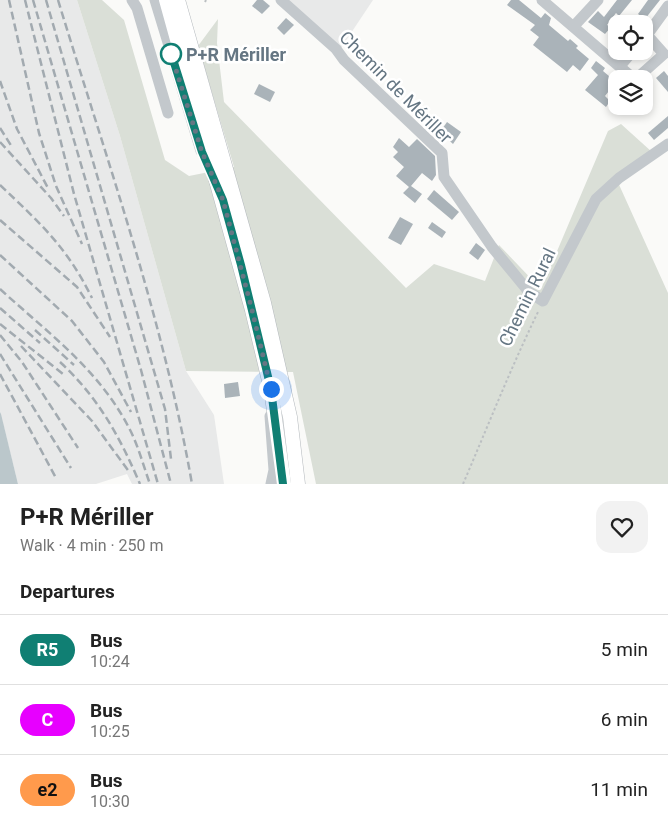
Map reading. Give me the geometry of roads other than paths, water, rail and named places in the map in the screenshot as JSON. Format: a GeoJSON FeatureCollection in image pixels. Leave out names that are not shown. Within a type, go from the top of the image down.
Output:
{"type":"FeatureCollection","features":[{"type":"Feature","properties":{"kind":"main road"},"geometry":{"type":"LineString","coordinates":[[166,0],[252,310],[271,389],[284,484]]}},
{"type":"Feature","properties":{"kind":"main road"},"geometry":{"type":"LineString","coordinates":[[178,0],[262,295],[290,417],[298,484]]}},
{"type":"Feature","properties":{"kind":"street"},"geometry":{"type":"LineString","coordinates":[[132,0],[137,8],[168,113]]}},
{"type":"Feature","properties":{"kind":"street"},"geometry":{"type":"LineString","coordinates":[[156,0],[202,152],[223,200]]}},
{"type":"Feature","properties":{"kind":"street","name":"Chemin de Mériller"},"geometry":{"type":"LineString","coordinates":[[281,0],[336,49],[344,60],[442,152],[444,177],[492,247],[529,292],[543,301]]}},
{"type":"Feature","properties":{"kind":"street"},"geometry":{"type":"LineString","coordinates":[[542,0],[625,70]]}},
{"type":"Feature","properties":{"kind":"street"},"geometry":{"type":"LineString","coordinates":[[574,26],[598,0]]}},
{"type":"Feature","properties":{"kind":"street"},"geometry":{"type":"LineString","coordinates":[[653,26],[668,6]]}},
{"type":"Feature","properties":{"kind":"street"},"geometry":{"type":"LineString","coordinates":[[647,70],[666,56],[653,44]]}},
{"type":"Feature","properties":{"kind":"street"},"geometry":{"type":"LineString","coordinates":[[620,66],[625,60]]}},
{"type":"Feature","properties":{"kind":"street","name":"Chemin Rural"},"geometry":{"type":"LineString","coordinates":[[543,301],[596,199],[619,178],[668,144]]}},
{"type":"Feature","properties":{"kind":"street"},"geometry":{"type":"LineString","coordinates":[[271,389],[270,432],[274,470],[271,484]]}},
{"type":"Feature","properties":{"kind":"street"},"geometry":{"type":"LineString","coordinates":[[290,417],[288,434],[292,484]]}},
{"type":"Feature","properties":{"kind":"railway"},"geometry":{"type":"LineString","coordinates":[[9,0],[39,133],[56,186],[82,244]]}},
{"type":"Feature","properties":{"kind":"railway"},"geometry":{"type":"LineString","coordinates":[[25,0],[74,194],[158,484]]}},
{"type":"Feature","properties":{"kind":"railway"},"geometry":{"type":"LineString","coordinates":[[33,0],[141,370],[171,484]]}},
{"type":"Feature","properties":{"kind":"railway"},"geometry":{"type":"LineString","coordinates":[[46,0],[165,409],[171,459]]}},
{"type":"Feature","properties":{"kind":"railway"},"geometry":{"type":"LineString","coordinates":[[58,0],[150,300],[180,422],[192,484]]}},
{"type":"Feature","properties":{"kind":"railway"},"geometry":{"type":"LineString","coordinates":[[0,81],[17,129],[49,190]]}},
{"type":"Feature","properties":{"kind":"railway"},"geometry":{"type":"LineString","coordinates":[[0,128],[12,147]]}},
{"type":"Feature","properties":{"kind":"railway"},"geometry":{"type":"LineString","coordinates":[[0,142],[51,198],[64,216]]}},
{"type":"Feature","properties":{"kind":"railway"},"geometry":{"type":"LineString","coordinates":[[0,185],[52,237],[73,264],[92,298]]}},
{"type":"Feature","properties":{"kind":"railway"},"geometry":{"type":"LineString","coordinates":[[0,220],[77,287],[110,337]]}},
{"type":"Feature","properties":{"kind":"railway"},"geometry":{"type":"LineString","coordinates":[[0,255],[72,321],[104,362],[131,412]]}},
{"type":"Feature","properties":{"kind":"railway"},"geometry":{"type":"LineString","coordinates":[[0,289],[70,352],[102,387],[132,433],[150,484]]}},
{"type":"Feature","properties":{"kind":"railway"},"geometry":{"type":"LineString","coordinates":[[0,308],[40,343]]}},
{"type":"Feature","properties":{"kind":"railway"},"geometry":{"type":"LineString","coordinates":[[0,324],[63,374]]}},
{"type":"Feature","properties":{"kind":"railway"},"geometry":{"type":"LineString","coordinates":[[35,330],[74,365]]}},
{"type":"Feature","properties":{"kind":"railway"},"geometry":{"type":"LineString","coordinates":[[0,335],[22,362],[78,448]]}},
{"type":"Feature","properties":{"kind":"railway"},"geometry":{"type":"LineString","coordinates":[[21,346],[92,421],[130,473]]}},
{"type":"Feature","properties":{"kind":"railway"},"geometry":{"type":"LineString","coordinates":[[0,354],[71,468]]}},
{"type":"Feature","properties":{"kind":"railway"},"geometry":{"type":"LineString","coordinates":[[60,362],[86,389],[107,418],[140,484]]}},
{"type":"Feature","properties":{"kind":"railway"},"geometry":{"type":"LineString","coordinates":[[0,374],[56,478]]}},
{"type":"Feature","properties":{"kind":"place","name":"P+R Mériller"},"geometry":{"type":"Point","coordinates":[171,54]}}]}
